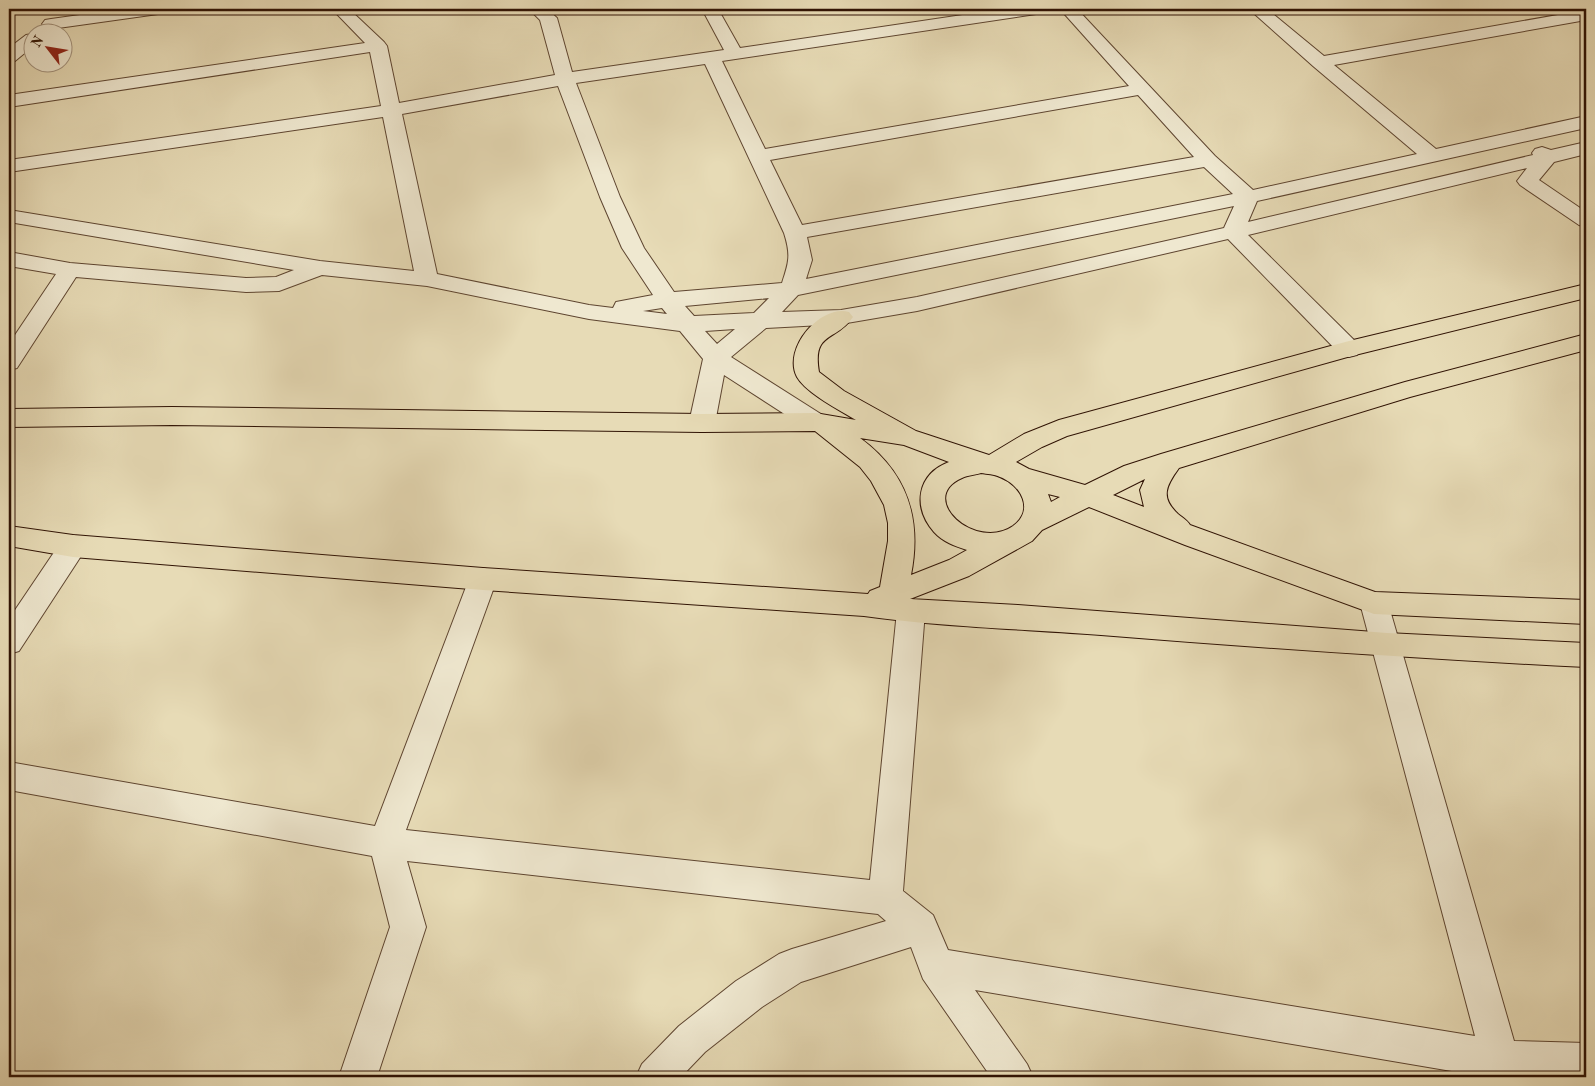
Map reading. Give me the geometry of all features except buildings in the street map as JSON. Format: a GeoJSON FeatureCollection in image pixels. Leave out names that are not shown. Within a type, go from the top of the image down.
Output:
{"type":"FeatureCollection","features":[{"type":"Feature","properties":{"kind":"main road"},"geometry":{"type":"LineString","coordinates":[[1011,540],[996,543],[980,543],[950,531],[933,510],[931,498],[935,487],[942,477],[952,470],[966,465],[988,464],[1035,438],[1059,429],[1349,349],[1586,291]]}},
{"type":"Feature","properties":{"kind":"main road"},"geometry":{"type":"LineString","coordinates":[[840,317],[819,332],[808,345],[805,357],[808,375],[834,397],[907,437]]}},
{"type":"Feature","properties":{"kind":"main road"},"geometry":{"type":"LineString","coordinates":[[1034,522],[1133,473],[1170,460],[1405,390],[1586,342]]}},
{"type":"Feature","properties":{"kind":"main road"},"geometry":{"type":"LineString","coordinates":[[9,418],[182,416],[702,423],[814,422],[907,437],[1020,476],[1089,496],[1196,538],[1374,603],[1586,612]]}},
{"type":"Feature","properties":{"kind":"main road"},"geometry":{"type":"LineString","coordinates":[[814,422],[841,437],[863,454],[880,472],[892,493],[900,516],[902,540],[901,603]]}},
{"type":"Feature","properties":{"kind":"main road"},"geometry":{"type":"LineString","coordinates":[[1170,460],[1154,486],[1155,506],[1172,524],[1196,538]]}},
{"type":"Feature","properties":{"kind":"main road"},"geometry":{"type":"LineString","coordinates":[[901,603],[958,568],[1025,533],[1034,522],[1039,511],[1037,498],[1031,486],[1020,476]]}},
{"type":"Feature","properties":{"kind":"main road"},"geometry":{"type":"LineString","coordinates":[[9,536],[73,546],[483,579],[864,605],[901,603],[1018,617],[1387,645],[1586,655]]}},
{"type":"Feature","properties":{"kind":"street"},"geometry":{"type":"LineString","coordinates":[[54,22],[71,9]]}},
{"type":"Feature","properties":{"kind":"street"},"geometry":{"type":"LineString","coordinates":[[72,24],[158,9]]}},
{"type":"Feature","properties":{"kind":"street"},"geometry":{"type":"LineString","coordinates":[[340,9],[378,46],[427,279]]}},
{"type":"Feature","properties":{"kind":"street"},"geometry":{"type":"LineString","coordinates":[[537,9],[548,18],[565,80],[610,197],[633,248],[668,300],[715,358],[814,422]]}},
{"type":"Feature","properties":{"kind":"street"},"geometry":{"type":"LineString","coordinates":[[710,9],[734,53]]}},
{"type":"Feature","properties":{"kind":"street"},"geometry":{"type":"LineString","coordinates":[[9,166],[392,110],[734,53],[1036,9]]}},
{"type":"Feature","properties":{"kind":"street"},"geometry":{"type":"LineString","coordinates":[[1068,9],[1208,160],[1249,197]]}},
{"type":"Feature","properties":{"kind":"street"},"geometry":{"type":"LineString","coordinates":[[1257,9],[1432,156]]}},
{"type":"Feature","properties":{"kind":"street"},"geometry":{"type":"LineString","coordinates":[[1319,62],[1586,15]]}},
{"type":"Feature","properties":{"kind":"street"},"geometry":{"type":"LineString","coordinates":[[9,101],[378,46]]}},
{"type":"Feature","properties":{"kind":"street"},"geometry":{"type":"LineString","coordinates":[[9,57],[22,47]]}},
{"type":"Feature","properties":{"kind":"street"},"geometry":{"type":"LineString","coordinates":[[702,423],[715,358],[761,320],[791,289],[801,260],[800,248],[795,233],[711,57]]}},
{"type":"Feature","properties":{"kind":"street"},"geometry":{"type":"LineString","coordinates":[[757,156],[1143,89]]}},
{"type":"Feature","properties":{"kind":"street"},"geometry":{"type":"LineString","coordinates":[[589,312],[668,300],[791,289],[1249,197],[1586,122]]}},
{"type":"Feature","properties":{"kind":"street"},"geometry":{"type":"LineString","coordinates":[[1518,137],[1547,157]]}},
{"type":"Feature","properties":{"kind":"street"},"geometry":{"type":"LineString","coordinates":[[9,216],[320,268],[427,279],[589,312],[686,324],[840,317],[917,304],[1233,232],[1586,148]]}},
{"type":"Feature","properties":{"kind":"street"},"geometry":{"type":"LineString","coordinates":[[1547,157],[1527,182],[1586,221]]}},
{"type":"Feature","properties":{"kind":"street"},"geometry":{"type":"LineString","coordinates":[[795,233],[1208,160]]}},
{"type":"Feature","properties":{"kind":"street"},"geometry":{"type":"LineString","coordinates":[[1233,232],[1249,197]]}},
{"type":"Feature","properties":{"kind":"street"},"geometry":{"type":"LineString","coordinates":[[1233,232],[1349,349]]}},
{"type":"Feature","properties":{"kind":"street"},"geometry":{"type":"LineString","coordinates":[[9,259],[70,270],[268,286],[292,281],[320,268]]}},
{"type":"Feature","properties":{"kind":"street"},"geometry":{"type":"LineString","coordinates":[[9,362],[70,270]]}},
{"type":"Feature","properties":{"kind":"street"},"geometry":{"type":"LineString","coordinates":[[9,642],[73,546]]}},
{"type":"Feature","properties":{"kind":"street"},"geometry":{"type":"LineString","coordinates":[[358,1077],[408,927],[385,843],[483,579]]}},
{"type":"Feature","properties":{"kind":"street"},"geometry":{"type":"LineString","coordinates":[[886,898],[901,603]]}},
{"type":"Feature","properties":{"kind":"street"},"geometry":{"type":"LineString","coordinates":[[1374,603],[1502,1068]]}},
{"type":"Feature","properties":{"kind":"street"},"geometry":{"type":"LineString","coordinates":[[9,776],[385,843],[886,898],[920,927],[936,966],[1014,1077]]}},
{"type":"Feature","properties":{"kind":"street"},"geometry":{"type":"LineString","coordinates":[[655,1077],[692,1039],[749,994],[792,967],[920,927]]}},
{"type":"Feature","properties":{"kind":"street"},"geometry":{"type":"LineString","coordinates":[[936,966],[1502,1068],[1586,1062]]}}]}
